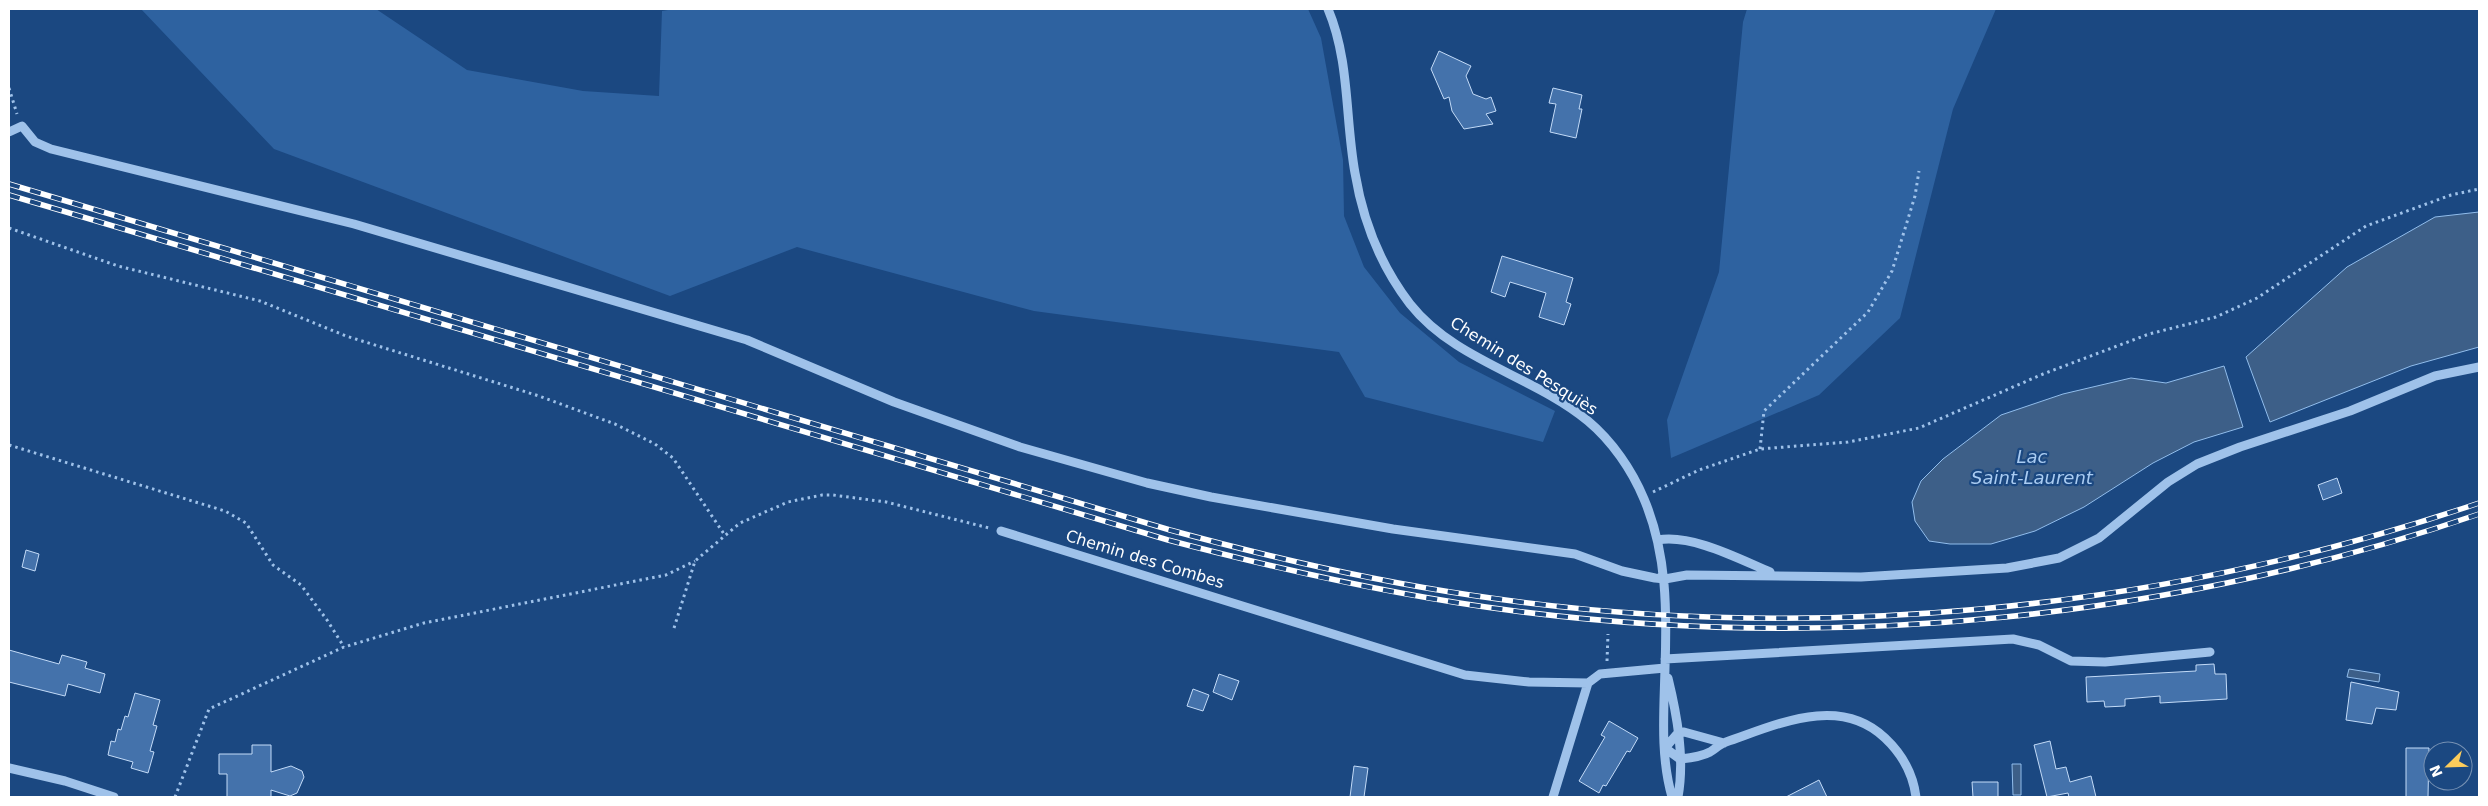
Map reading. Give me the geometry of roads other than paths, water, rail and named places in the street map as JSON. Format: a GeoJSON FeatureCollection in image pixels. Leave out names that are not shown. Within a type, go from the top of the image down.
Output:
{"type":"FeatureCollection","features":[{"type":"Feature","properties":{"kind":"street","name":"Chemin des Pesquiès"},"geometry":{"type":"LineString","coordinates":[[1328,9],[1333,21],[1344,69],[1355,172],[1364,216],[1376,247],[1392,278],[1411,305],[1430,324],[1468,351],[1562,403],[1587,420],[1607,439],[1631,474],[1644,499],[1658,540],[1665,579],[1663,707],[1668,783],[1672,797]]}},
{"type":"Feature","properties":{"kind":"street"},"geometry":{"type":"LineString","coordinates":[[9,132],[22,126],[35,142],[51,149],[354,224],[747,340],[894,402],[1020,447],[1138,480],[1211,497],[1392,529],[1575,554],[1622,572],[1665,579],[1687,575],[1775,574],[1861,577],[2007,568],[2059,558],[2099,538],[2168,482],[2197,464],[2240,446],[2350,411],[2435,376],[2479,367]]}},
{"type":"Feature","properties":{"kind":"street","name":"Chemin des Combes"},"geometry":{"type":"LineString","coordinates":[[1002,531],[1465,674],[1529,682],[1588,683],[1600,674],[1665,663],[2013,639],[2039,645],[2071,661],[2105,662],[2210,652]]}},
{"type":"Feature","properties":{"kind":"street"},"geometry":{"type":"LineString","coordinates":[[1658,540],[1668,538],[1697,544],[1733,556],[1775,574]]}},
{"type":"Feature","properties":{"kind":"street","name":"Chemin des Pesquiès"},"geometry":{"type":"LineString","coordinates":[[1665,663],[1678,733],[1680,759],[1678,797]]}},
{"type":"Feature","properties":{"kind":"street"},"geometry":{"type":"LineString","coordinates":[[1554,797],[1588,683]]}},
{"type":"Feature","properties":{"kind":"street"},"geometry":{"type":"LineString","coordinates":[[1724,743],[1684,732],[1678,733],[1665,748],[1680,759],[1708,754],[1724,743],[1797,719],[1815,715],[1846,716],[1862,722],[1880,733],[1894,747],[1908,766],[1916,797]]}},
{"type":"Feature","properties":{"kind":"street"},"geometry":{"type":"LineString","coordinates":[[9,768],[65,781],[114,797]]}},
{"type":"Feature","properties":{"kind":"water"},"geometry":{"type":"Polygon","coordinates":[[[2479,212],[2479,347],[2411,366],[2270,422],[2246,357],[2347,267],[2435,217],[2479,212]]]}},
{"type":"Feature","properties":{"kind":"water","name":"Lac Saint-Laurent"},"geometry":{"type":"Polygon","coordinates":[[[2224,366],[2243,427],[2194,442],[2153,463],[2084,507],[2035,531],[1991,544],[1950,544],[1929,541],[1915,521],[1912,502],[1921,481],[1943,459],[2001,415],[2063,394],[2131,378],[2166,383],[2224,366]]]}},
{"type":"Feature","properties":{"kind":"water"},"geometry":{"type":"Polygon","coordinates":[[[2349,669],[2380,674],[2379,682],[2347,677],[2349,669]]]}},
{"type":"Feature","properties":{"kind":"water"},"geometry":{"type":"Polygon","coordinates":[[[2012,764],[2021,764],[2021,795],[2013,795],[2012,764]]]}},
{"type":"Feature","properties":{"kind":"railway"},"geometry":{"type":"LineString","coordinates":[[9,184],[1170,530],[1319,567],[1470,595],[1597,610],[1725,617],[1853,617],[1980,609],[2108,593],[2233,571],[2357,540],[2479,503]]}},
{"type":"Feature","properties":{"kind":"railway"},"geometry":{"type":"LineString","coordinates":[[9,195],[1168,540],[1254,562],[1383,590],[1515,611],[1636,623],[1758,628],[1880,626],[2003,617],[2124,602],[2244,579],[2363,550],[2479,514]]}}]}
